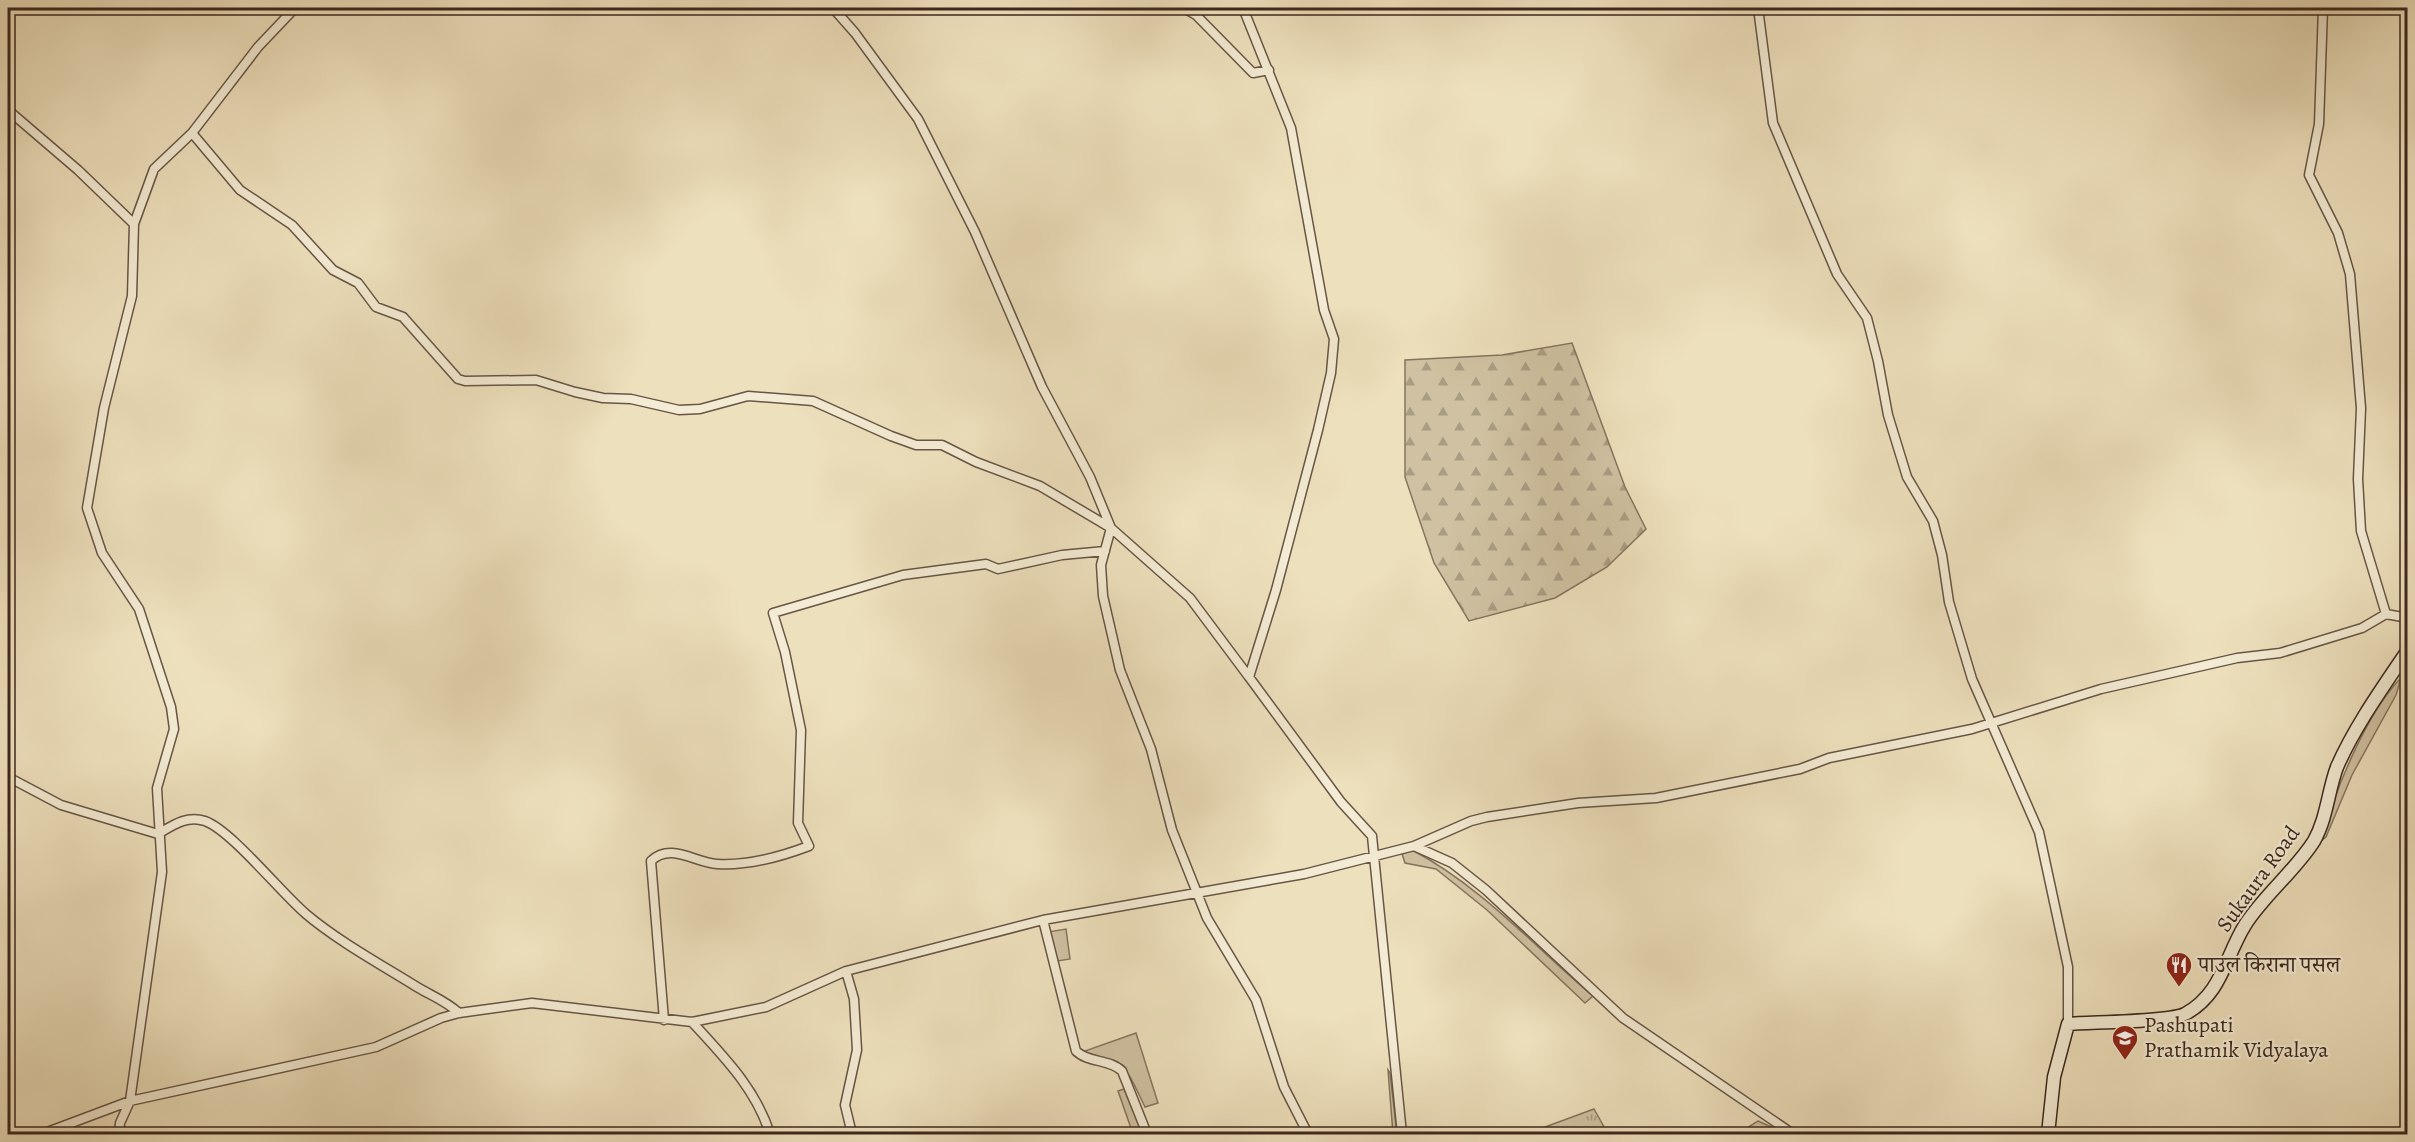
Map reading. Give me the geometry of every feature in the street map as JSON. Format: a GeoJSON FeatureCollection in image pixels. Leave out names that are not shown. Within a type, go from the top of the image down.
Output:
{"type":"FeatureCollection","features":[{"type":"Feature","properties":{"kind":"street"},"geometry":{"type":"LineString","coordinates":[[119,1134],[120,1123],[130,1101],[162,872],[157,788],[174,729],[171,707],[140,609],[102,553],[87,508],[104,408],[132,296],[134,224],[154,169],[192,132],[258,47],[295,8]]}},
{"type":"Feature","properties":{"kind":"street"},"geometry":{"type":"LineString","coordinates":[[833,8],[918,119],[942,164],[1041,387],[1090,477],[1111,528],[1101,565],[1103,596],[1120,670],[1151,749],[1172,830],[1194,891],[1207,918],[1256,1000],[1284,1087],[1308,1134]]}},
{"type":"Feature","properties":{"kind":"street"},"geometry":{"type":"LineString","coordinates":[[1184,8],[1196,15],[1253,73],[1269,70]]}},
{"type":"Feature","properties":{"kind":"street"},"geometry":{"type":"LineString","coordinates":[[1243,8],[1291,128],[1323,310],[1334,339],[1331,373],[1318,430],[1276,590],[1250,677]]}},
{"type":"Feature","properties":{"kind":"street"},"geometry":{"type":"LineString","coordinates":[[1758,8],[1773,123],[1837,274],[1867,318],[1888,415],[1907,477],[1933,521],[1942,555],[1949,602],[1972,679],[2038,832],[2068,967],[2068,1024],[2052,1087],[2048,1134]]}},
{"type":"Feature","properties":{"kind":"street"},"geometry":{"type":"LineString","coordinates":[[2323,8],[2319,123],[2309,175],[2338,233],[2350,274],[2361,408],[2358,480],[2361,531],[2386,614]]}},
{"type":"Feature","properties":{"kind":"street"},"geometry":{"type":"LineString","coordinates":[[8,110],[134,224]]}},
{"type":"Feature","properties":{"kind":"street"},"geometry":{"type":"LineString","coordinates":[[192,132],[240,190],[292,225],[333,270],[358,284],[376,307],[403,317],[459,379],[465,381],[536,380],[575,392],[631,399],[680,410],[700,409],[748,396],[813,401],[891,436],[916,445],[942,445],[976,462],[1040,486],[1111,528],[1190,598],[1341,802],[1372,836],[1402,1134]]}},
{"type":"Feature","properties":{"kind":"street"},"geometry":{"type":"LineString","coordinates":[[664,1020],[651,861],[659,855],[686,854],[717,864],[753,862],[786,855],[809,846],[798,823],[801,730],[785,652],[773,613],[903,575],[986,564],[998,569],[1062,555],[1105,551]]}},
{"type":"Feature","properties":{"kind":"street"},"geometry":{"type":"LineString","coordinates":[[42,1134],[130,1101],[376,1047],[441,1018],[459,1013],[532,1003],[692,1022],[766,1007],[846,971],[1043,920],[1194,891],[1304,874],[1373,858],[1414,846],[1471,821],[1487,817],[1578,803],[1656,798],[1800,769],[1821,760],[1913,743],[2101,689],[2236,658],[2280,653],[2362,628],[2386,614],[2408,618]]}},
{"type":"Feature","properties":{"kind":"street","name":"Sukaura Road"},"geometry":{"type":"LineString","coordinates":[[2068,1024],[2183,1015],[2204,1002],[2224,972],[2235,942],[2245,924],[2313,841],[2323,819],[2337,768],[2368,711],[2408,650]]}},
{"type":"Feature","properties":{"kind":"street"},"geometry":{"type":"LineString","coordinates":[[8,777],[61,805],[159,834],[183,819],[205,821],[229,837],[287,897],[323,928],[419,988],[444,1000],[459,1013]]}},
{"type":"Feature","properties":{"kind":"street"},"geometry":{"type":"LineString","coordinates":[[1414,846],[1452,863],[1486,890],[1623,1017],[1793,1134]]}},
{"type":"Feature","properties":{"kind":"street"},"geometry":{"type":"LineString","coordinates":[[1043,920],[1076,1051],[1081,1056],[1117,1066],[1122,1071],[1147,1134]]}},
{"type":"Feature","properties":{"kind":"street"},"geometry":{"type":"LineString","coordinates":[[846,971],[854,999],[857,1050],[845,1105],[852,1134]]}},
{"type":"Feature","properties":{"kind":"street"},"geometry":{"type":"LineString","coordinates":[[692,1022],[740,1075],[762,1111],[770,1134]]}},
{"type":"Feature","properties":{"kind":"green space"},"geometry":{"type":"Polygon","coordinates":[[[1572,343],[1625,487],[1646,529],[1607,567],[1555,598],[1469,621],[1434,563],[1405,477],[1405,360],[1502,355],[1572,343]]]}},
{"type":"Feature","properties":{"kind":"green space"},"geometry":{"type":"Polygon","coordinates":[[[2401,678],[2396,695],[2352,775],[2326,837],[2321,841],[2334,800],[2364,732],[2388,693],[2401,678]]]}},
{"type":"Feature","properties":{"kind":"green space"},"geometry":{"type":"Polygon","coordinates":[[[1412,850],[1461,881],[1484,899],[1593,996],[1585,1003],[1487,910],[1436,869],[1405,863],[1402,854],[1412,850]]]}},
{"type":"Feature","properties":{"kind":"green space"},"geometry":{"type":"Polygon","coordinates":[[[1066,929],[1070,959],[1058,961],[1048,932],[1066,929]]]}},
{"type":"Feature","properties":{"kind":"green space"},"geometry":{"type":"Polygon","coordinates":[[[1136,1033],[1158,1103],[1145,1107],[1123,1068],[1108,1059],[1082,1052],[1136,1033]]]}},
{"type":"Feature","properties":{"kind":"green space"},"geometry":{"type":"Polygon","coordinates":[[[1388,1070],[1390,1073],[1397,1134],[1393,1134],[1388,1070]]]}},
{"type":"Feature","properties":{"kind":"green space"},"geometry":{"type":"Polygon","coordinates":[[[1124,1089],[1143,1134],[1133,1134],[1118,1091],[1124,1089]]]}},
{"type":"Feature","properties":{"kind":"green space"},"geometry":{"type":"Polygon","coordinates":[[[1594,1109],[1608,1134],[1526,1134],[1594,1109]]]}},
{"type":"Feature","properties":{"kind":"green space"},"geometry":{"type":"Polygon","coordinates":[[[1758,1121],[1787,1134],[1737,1134],[1758,1121]]]}},
{"type":"Feature","properties":{"kind":"place","name":"पाउल किराना पसल"},"geometry":{"type":"Point","coordinates":[2179,988]}},
{"type":"Feature","properties":{"kind":"place","name":"Pashupati Prathamik Vidyalaya"},"geometry":{"type":"Point","coordinates":[2125,1061]}}]}
